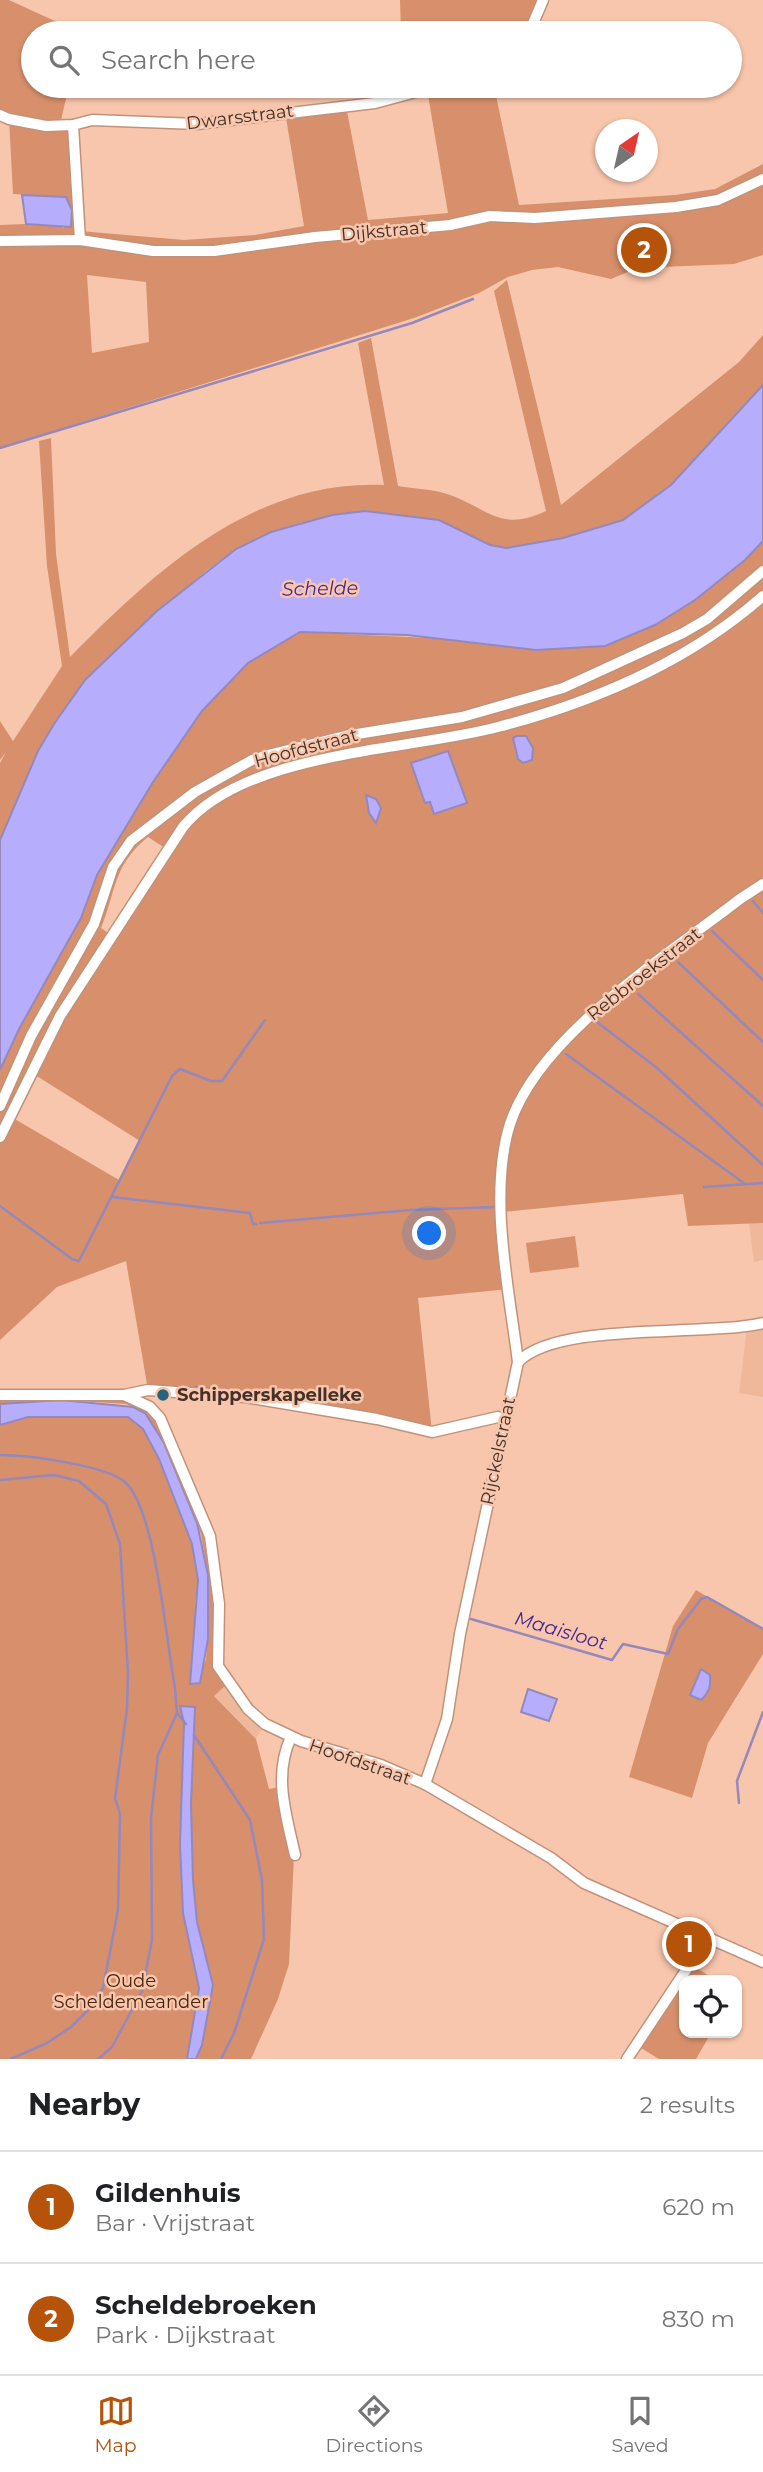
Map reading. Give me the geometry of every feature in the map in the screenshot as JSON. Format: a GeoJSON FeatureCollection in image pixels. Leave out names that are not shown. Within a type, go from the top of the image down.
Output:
{"type":"FeatureCollection","features":[{"type":"Feature","properties":{"kind":"street"},"geometry":{"type":"LineString","coordinates":[[533,21],[543,0]]}},
{"type":"Feature","properties":{"kind":"street","name":"Dwarsstraat"},"geometry":{"type":"LineString","coordinates":[[0,115],[33,124],[73,125],[92,120],[181,125],[375,103],[394,98]]}},
{"type":"Feature","properties":{"kind":"street"},"geometry":{"type":"LineString","coordinates":[[73,125],[80,240]]}},
{"type":"Feature","properties":{"kind":"street","name":"Dijkstraat"},"geometry":{"type":"LineString","coordinates":[[0,241],[80,240],[153,251],[235,249],[348,233],[450,225],[490,216],[535,218],[676,207],[718,200],[763,179]]}},
{"type":"Feature","properties":{"kind":"street","name":"Hoofdstraat"},"geometry":{"type":"LineString","coordinates":[[0,1106],[31,1036],[94,924],[113,867],[131,841],[195,792],[252,760],[272,754],[345,736],[462,717],[563,688],[683,634],[706,620],[763,572]]}},
{"type":"Feature","properties":{"kind":"street","name":"Hoofdstraat"},"geometry":{"type":"LineString","coordinates":[[0,1137],[60,1016],[183,827],[205,807],[277,771],[349,754],[476,733],[569,706],[659,667],[717,635],[763,596]]}},
{"type":"Feature","properties":{"kind":"street","name":"Rebbroekstraat"},"geometry":{"type":"LineString","coordinates":[[518,1362],[501,1185],[510,1125],[521,1097],[591,1013],[763,884]]}},
{"type":"Feature","properties":{"kind":"street"},"geometry":{"type":"LineString","coordinates":[[518,1362],[526,1354],[545,1347],[598,1335],[739,1329],[763,1323]]}},
{"type":"Feature","properties":{"kind":"street","name":"Rijckelstraat"},"geometry":{"type":"LineString","coordinates":[[425,1784],[447,1719],[460,1634],[518,1362]]}},
{"type":"Feature","properties":{"kind":"street"},"geometry":{"type":"LineString","coordinates":[[124,1395],[150,1407],[156,1391]]}},
{"type":"Feature","properties":{"kind":"street"},"geometry":{"type":"LineString","coordinates":[[0,1395],[124,1395],[156,1391],[245,1397],[377,1419],[432,1432],[498,1417],[505,1419]]}},
{"type":"Feature","properties":{"kind":"street","name":"Hoofdstraat"},"geometry":{"type":"LineString","coordinates":[[150,1407],[167,1429],[211,1536],[219,1604],[218,1666],[248,1710],[265,1724],[291,1737],[381,1765],[425,1784],[551,1858],[584,1883],[763,1962]]}},
{"type":"Feature","properties":{"kind":"street"},"geometry":{"type":"LineString","coordinates":[[291,1737],[282,1759],[281,1777],[295,1855]]}},
{"type":"Feature","properties":{"kind":"street"},"geometry":{"type":"LineString","coordinates":[[627,2059],[709,1937]]}},
{"type":"Feature","properties":{"kind":"shaded area"},"geometry":{"type":"Polygon","coordinates":[[[749,1223],[763,1223],[763,1260],[754,1262],[749,1223]]]}},
{"type":"Feature","properties":{"kind":"shaded area"},"geometry":{"type":"Polygon","coordinates":[[[763,1324],[763,1397],[739,1393],[747,1327],[763,1324]]]}},
{"type":"Feature","properties":{"kind":"shaded area"},"geometry":{"type":"Polygon","coordinates":[[[225,1686],[265,1724],[256,1739],[214,1695],[225,1686]]]}},
{"type":"Feature","properties":{"kind":"green space"},"geometry":{"type":"Polygon","coordinates":[[[0,0],[9,0],[55,21],[21,21],[21,98],[66,98],[61,120],[46,122],[0,110],[0,0]]]}},
{"type":"Feature","properties":{"kind":"green space"},"geometry":{"type":"Polygon","coordinates":[[[400,0],[537,0],[528,21],[401,21],[400,0]]]}},
{"type":"Feature","properties":{"kind":"green space"},"geometry":{"type":"Polygon","coordinates":[[[429,98],[497,98],[519,205],[675,195],[715,189],[763,164],[763,255],[734,264],[637,268],[611,279],[558,267],[532,270],[508,277],[479,293],[414,318],[0,448],[0,225],[51,223],[64,228],[72,210],[66,197],[13,194],[9,119],[73,125],[80,231],[184,240],[255,235],[304,226],[285,112],[346,106],[368,220],[448,213],[429,98]],[[87,275],[92,353],[149,342],[146,282],[87,275]]]}},
{"type":"Feature","properties":{"kind":"green space"},"geometry":{"type":"Polygon","coordinates":[[[507,280],[561,505],[739,362],[763,335],[763,385],[671,485],[623,520],[563,538],[506,548],[490,545],[439,520],[365,511],[299,523],[236,549],[206,571],[85,680],[38,751],[0,840],[0,763],[6,752],[0,760],[0,721],[13,741],[62,666],[47,566],[39,441],[51,438],[56,554],[70,657],[172,563],[250,514],[292,497],[337,487],[384,485],[358,343],[371,338],[398,486],[447,494],[505,519],[530,517],[546,511],[494,291],[507,280]]]}},
{"type":"Feature","properties":{"kind":"green space"},"geometry":{"type":"Polygon","coordinates":[[[763,541],[763,1223],[688,1226],[683,1194],[502,1212],[509,1289],[418,1298],[432,1432],[313,1410],[148,1390],[126,1261],[57,1287],[0,1340],[0,1139],[13,1118],[119,1180],[140,1141],[32,1073],[0,1135],[0,1070],[19,1029],[81,918],[97,875],[153,782],[202,711],[248,663],[300,632],[605,646],[655,625],[695,600],[745,560],[763,541]],[[148,837],[137,847],[117,880],[101,928],[111,935],[168,850],[148,837]]]}},
{"type":"Feature","properties":{"kind":"green space"},"geometry":{"type":"Polygon","coordinates":[[[575,1236],[579,1267],[530,1273],[526,1243],[575,1236]]]}},
{"type":"Feature","properties":{"kind":"green space","name":"Oude Scheldemeander"},"geometry":{"type":"Polygon","coordinates":[[[110,1393],[150,1407],[214,1555],[215,1665],[225,1686],[214,1696],[256,1739],[269,1789],[279,1787],[294,1855],[289,1964],[278,1999],[251,2059],[196,2059],[202,2045],[213,1985],[197,1922],[193,1880],[191,1804],[194,1738],[180,1706],[184,1723],[180,1844],[183,1913],[199,1988],[187,2059],[0,2059],[0,1425],[28,1417],[128,1417],[143,1429],[159,1459],[192,1544],[198,1580],[195,1605],[199,1673],[206,1660],[208,1575],[201,1534],[164,1443],[145,1413],[126,1404],[80,1401],[0,1404],[0,1395],[110,1393]]]}},
{"type":"Feature","properties":{"kind":"green space"},"geometry":{"type":"Polygon","coordinates":[[[696,1590],[763,1630],[763,1654],[708,1743],[692,1798],[629,1777],[673,1626],[696,1590]]]}},
{"type":"Feature","properties":{"kind":"green space"},"geometry":{"type":"Polygon","coordinates":[[[690,1964],[708,1975],[683,1975],[690,1964]]]}},
{"type":"Feature","properties":{"kind":"green space"},"geometry":{"type":"Polygon","coordinates":[[[679,1980],[679,2038],[708,2038],[696,2059],[659,2059],[636,2045],[679,1980]]]}},
{"type":"Feature","properties":{"kind":"water"},"geometry":{"type":"Polygon","coordinates":[[[22,195],[66,197],[72,210],[71,227],[26,224],[22,195]]]}},
{"type":"Feature","properties":{"kind":"water","name":"Schelde"},"geometry":{"type":"Polygon","coordinates":[[[763,385],[763,541],[745,560],[695,600],[655,625],[605,646],[536,650],[407,635],[300,632],[248,663],[202,711],[153,782],[97,875],[81,918],[19,1029],[0,1070],[0,840],[38,751],[54,724],[85,680],[157,611],[236,549],[271,532],[332,515],[365,511],[439,520],[490,545],[506,548],[563,538],[623,520],[671,485],[763,385]]]}},
{"type":"Feature","properties":{"kind":"water"},"geometry":{"type":"Polygon","coordinates":[[[526,736],[533,748],[532,760],[523,763],[518,759],[513,738],[526,736]]]}},
{"type":"Feature","properties":{"kind":"water"},"geometry":{"type":"Polygon","coordinates":[[[448,751],[467,803],[434,814],[430,802],[425,803],[411,763],[448,751]]]}},
{"type":"Feature","properties":{"kind":"water"},"geometry":{"type":"Polygon","coordinates":[[[366,795],[376,799],[381,808],[376,823],[369,813],[366,795]]]}},
{"type":"Feature","properties":{"kind":"water"},"geometry":{"type":"Polygon","coordinates":[[[61,1400],[133,1407],[145,1413],[164,1443],[197,1523],[208,1575],[208,1639],[200,1683],[190,1684],[198,1580],[192,1544],[159,1459],[143,1429],[128,1417],[28,1417],[0,1425],[0,1404],[61,1400]]]}},
{"type":"Feature","properties":{"kind":"water"},"geometry":{"type":"Polygon","coordinates":[[[701,1669],[710,1675],[710,1679],[709,1689],[701,1700],[690,1695],[701,1669]]]}},
{"type":"Feature","properties":{"kind":"water"},"geometry":{"type":"Polygon","coordinates":[[[528,1689],[557,1699],[549,1721],[521,1712],[528,1689]]]}},
{"type":"Feature","properties":{"kind":"water"},"geometry":{"type":"Polygon","coordinates":[[[180,1706],[195,1707],[191,1804],[193,1880],[197,1922],[213,1985],[202,2045],[196,2059],[187,2059],[199,1988],[183,1913],[180,1844],[184,1723],[180,1706]]]}},
{"type":"Feature","properties":{"kind":"waterway"},"geometry":{"type":"LineString","coordinates":[[0,448],[412,323],[473,299]]}},
{"type":"Feature","properties":{"kind":"waterway"},"geometry":{"type":"LineString","coordinates":[[753,901],[763,913]]}},
{"type":"Feature","properties":{"kind":"waterway"},"geometry":{"type":"LineString","coordinates":[[712,931],[763,980]]}},
{"type":"Feature","properties":{"kind":"waterway"},"geometry":{"type":"LineString","coordinates":[[678,962],[763,1042]]}},
{"type":"Feature","properties":{"kind":"waterway"},"geometry":{"type":"LineString","coordinates":[[638,994],[763,1106]]}},
{"type":"Feature","properties":{"kind":"waterway"},"geometry":{"type":"LineString","coordinates":[[0,1206],[72,1259],[79,1261],[172,1076],[180,1069],[211,1081],[222,1081],[265,1020]]}},
{"type":"Feature","properties":{"kind":"waterway"},"geometry":{"type":"LineString","coordinates":[[597,1022],[657,1068],[763,1165]]}},
{"type":"Feature","properties":{"kind":"waterway"},"geometry":{"type":"LineString","coordinates":[[566,1054],[745,1184]]}},
{"type":"Feature","properties":{"kind":"waterway"},"geometry":{"type":"LineString","coordinates":[[704,1187],[763,1183]]}},
{"type":"Feature","properties":{"kind":"waterway"},"geometry":{"type":"LineString","coordinates":[[112,1197],[250,1213],[253,1224],[256,1224]]}},
{"type":"Feature","properties":{"kind":"waterway"},"geometry":{"type":"LineString","coordinates":[[260,1223],[411,1210],[494,1207]]}},
{"type":"Feature","properties":{"kind":"waterway"},"geometry":{"type":"LineString","coordinates":[[196,1387],[202,1388]]}},
{"type":"Feature","properties":{"kind":"waterway"},"geometry":{"type":"LineString","coordinates":[[207,1388],[255,1393]]}},
{"type":"Feature","properties":{"kind":"waterway"},"geometry":{"type":"LineString","coordinates":[[177,1398],[223,1400]]}},
{"type":"Feature","properties":{"kind":"waterway"},"geometry":{"type":"LineString","coordinates":[[0,1455],[84,1466],[125,1482],[136,1497],[145,1519],[158,1578],[177,1713],[158,1755],[151,1818],[152,1940],[142,1991],[112,2047],[98,2059]]}},
{"type":"Feature","properties":{"kind":"waterway"},"geometry":{"type":"LineString","coordinates":[[0,1480],[54,1475],[79,1481],[106,1504],[120,1544],[128,1672],[127,1709],[115,1798],[120,1814],[118,1910],[103,1988],[88,2010],[71,2027],[47,2043],[11,2059]]}},
{"type":"Feature","properties":{"kind":"waterway","name":"Maaisloot"},"geometry":{"type":"LineString","coordinates":[[471,1619],[612,1660],[623,1644],[668,1654],[678,1629],[701,1599],[707,1597],[763,1629]]}},
{"type":"Feature","properties":{"kind":"waterway"},"geometry":{"type":"LineString","coordinates":[[739,1803],[737,1781],[763,1712]]}},
{"type":"Feature","properties":{"kind":"waterway"},"geometry":{"type":"LineString","coordinates":[[177,1713],[186,1724]]}},
{"type":"Feature","properties":{"kind":"waterway"},"geometry":{"type":"LineString","coordinates":[[194,1735],[250,1820],[262,1880],[264,1939],[234,2033],[221,2059]]}},
{"type":"Feature","properties":{"kind":"place","name":"Scheldebroeken"},"geometry":{"type":"Point","coordinates":[644,250]}},
{"type":"Feature","properties":{"kind":"place","name":"Schipperskapelleke"},"geometry":{"type":"Point","coordinates":[163,1395]}},
{"type":"Feature","properties":{"kind":"place","name":"Gildenhuis"},"geometry":{"type":"Point","coordinates":[689,1944]}}]}
